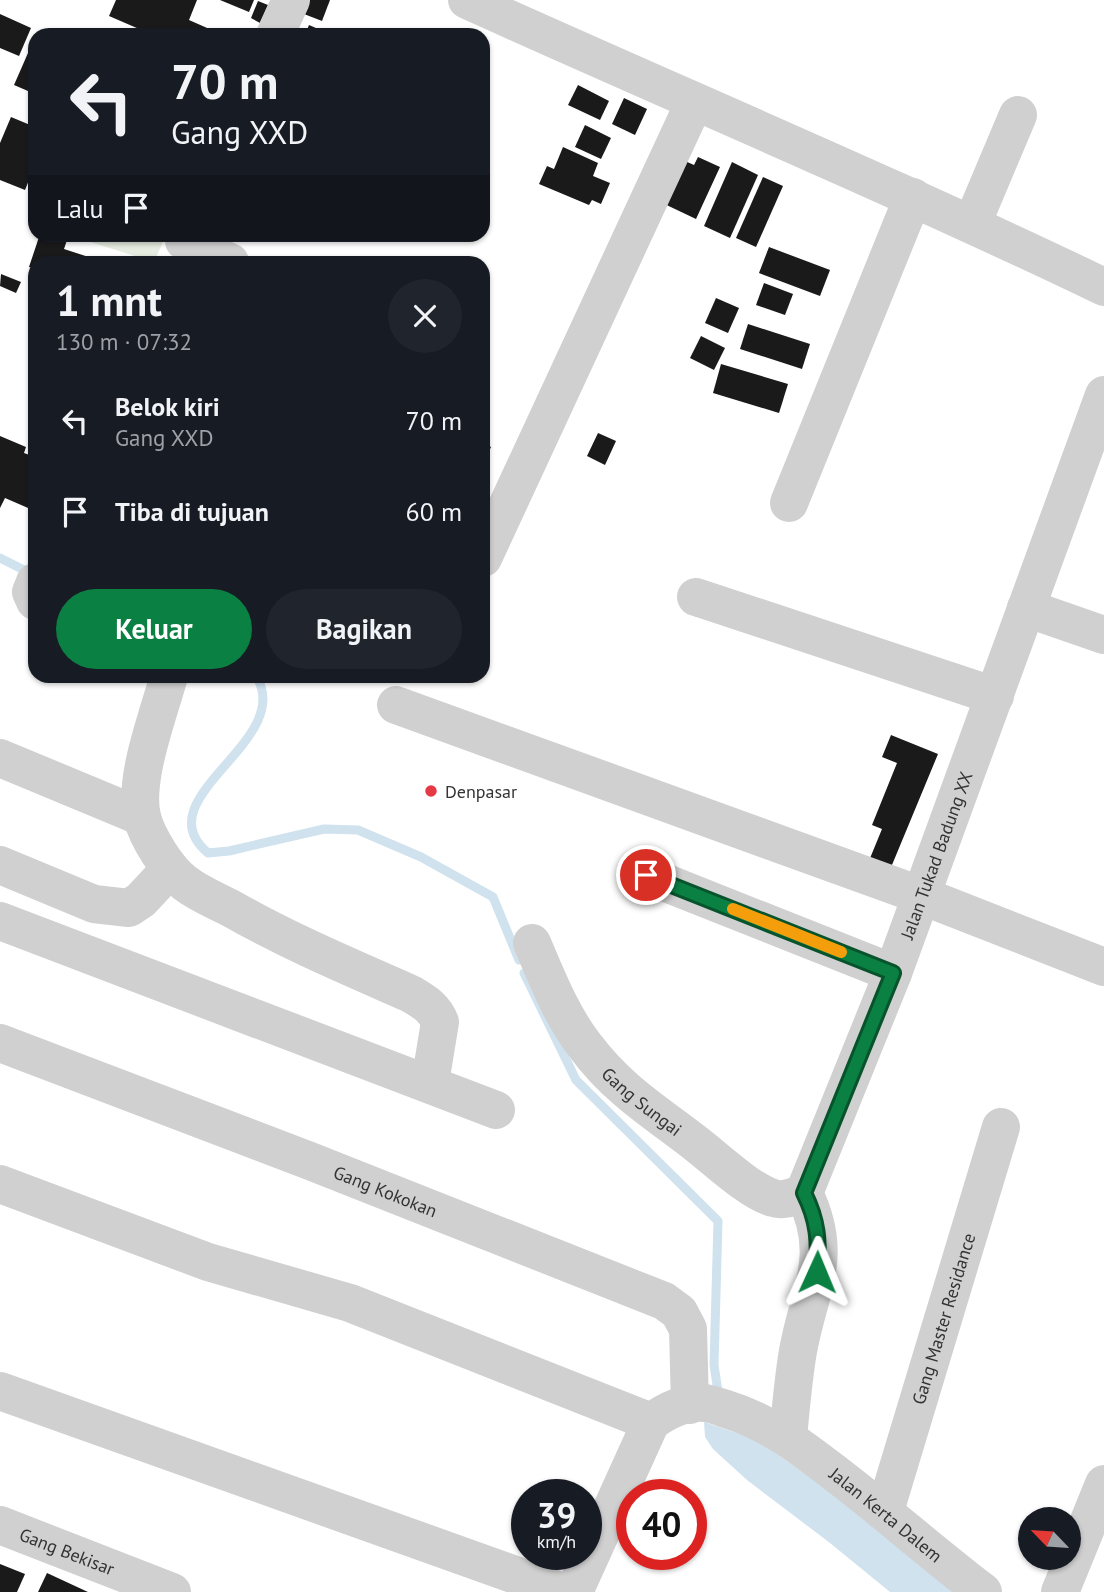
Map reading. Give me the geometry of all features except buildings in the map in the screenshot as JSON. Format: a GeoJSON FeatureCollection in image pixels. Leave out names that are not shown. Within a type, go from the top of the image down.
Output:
{"type":"FeatureCollection","features":[{"type":"Feature","properties":{"kind":"street"},"geometry":{"type":"LineString","coordinates":[[278,28],[290,0]]}},
{"type":"Feature","properties":{"kind":"street"},"geometry":{"type":"LineString","coordinates":[[467,0],[694,103],[913,197],[1104,287]]}},
{"type":"Feature","properties":{"kind":"street"},"geometry":{"type":"LineString","coordinates":[[490,543],[694,103]]}},
{"type":"Feature","properties":{"kind":"street"},"geometry":{"type":"LineString","coordinates":[[972,224],[1018,114]]}},
{"type":"Feature","properties":{"kind":"street"},"geometry":{"type":"LineString","coordinates":[[789,503],[913,197]]}},
{"type":"Feature","properties":{"kind":"street"},"geometry":{"type":"LineString","coordinates":[[182,246],[212,256]]}},
{"type":"Feature","properties":{"kind":"street","name":"Jalan Tukad Badung XX"},"geometry":{"type":"LineString","coordinates":[[804,1193],[893,973],[919,895],[1026,608],[1092,467],[1104,395]]}},
{"type":"Feature","properties":{"kind":"street"},"geometry":{"type":"LineString","coordinates":[[696,597],[995,696]]}},
{"type":"Feature","properties":{"kind":"street"},"geometry":{"type":"LineString","coordinates":[[1026,608],[1104,635]]}},
{"type":"Feature","properties":{"kind":"street"},"geometry":{"type":"LineString","coordinates":[[167,683],[146,756],[140,800],[142,817],[170,869],[185,883],[286,939],[411,993],[429,1005],[440,1022],[430,1083]]}},
{"type":"Feature","properties":{"kind":"street"},"geometry":{"type":"LineString","coordinates":[[396,705],[919,895],[1104,967]]}},
{"type":"Feature","properties":{"kind":"street"},"geometry":{"type":"LineString","coordinates":[[0,758],[142,817]]}},
{"type":"Feature","properties":{"kind":"street"},"geometry":{"type":"LineString","coordinates":[[0,865],[94,904],[129,908],[141,900],[170,869]]}},
{"type":"Feature","properties":{"kind":"street"},"geometry":{"type":"LineString","coordinates":[[646,875],[893,973]]}},
{"type":"Feature","properties":{"kind":"street"},"geometry":{"type":"LineString","coordinates":[[0,921],[496,1110]]}},
{"type":"Feature","properties":{"kind":"street","name":"Gang Sungai"},"geometry":{"type":"LineString","coordinates":[[532,943],[558,1002],[585,1046],[640,1104],[766,1195],[775,1199],[786,1199],[804,1193]]}},
{"type":"Feature","properties":{"kind":"street","name":"Gang Kokokan"},"geometry":{"type":"LineString","coordinates":[[0,1043],[664,1301],[679,1312],[688,1329],[711,1407]]}},
{"type":"Feature","properties":{"kind":"street","name":"Gang Master Residance"},"geometry":{"type":"LineString","coordinates":[[885,1511],[1001,1127]]}},
{"type":"Feature","properties":{"kind":"street"},"geometry":{"type":"LineString","coordinates":[[0,1184],[208,1262],[350,1303],[651,1422]]}},
{"type":"Feature","properties":{"kind":"street"},"geometry":{"type":"LineString","coordinates":[[788,1437],[798,1348],[815,1283],[819,1244],[814,1214],[804,1193]]}},
{"type":"Feature","properties":{"kind":"street"},"geometry":{"type":"LineString","coordinates":[[0,1391],[563,1592]]}},
{"type":"Feature","properties":{"kind":"street"},"geometry":{"type":"LineString","coordinates":[[574,1592],[651,1422],[666,1410],[711,1407]]}},
{"type":"Feature","properties":{"kind":"street","name":"Jalan Kerta Dalem"},"geometry":{"type":"LineString","coordinates":[[711,1407],[788,1437],[885,1511],[940,1559],[984,1592]]}},
{"type":"Feature","properties":{"kind":"street"},"geometry":{"type":"LineString","coordinates":[[1060,1592],[1104,1484]]}},
{"type":"Feature","properties":{"kind":"street","name":"Gang Bekisar"},"geometry":{"type":"LineString","coordinates":[[0,1525],[172,1592]]}},
{"type":"Feature","properties":{"kind":"shaded area"},"geometry":{"type":"Polygon","coordinates":[[[90,242],[163,242],[157,256],[135,256],[90,242]]]}},
{"type":"Feature","properties":{"kind":"water"},"geometry":{"type":"Polygon","coordinates":[[[704,1422],[755,1439],[827,1489],[957,1592],[890,1592],[747,1480],[713,1449],[705,1437],[704,1422]]]}},
{"type":"Feature","properties":{"kind":"waterway"},"geometry":{"type":"LineString","coordinates":[[0,558],[28,572]]}},
{"type":"Feature","properties":{"kind":"waterway"},"geometry":{"type":"LineString","coordinates":[[258,683],[263,700],[257,723],[205,790],[193,811],[193,832],[208,853],[229,851],[324,829],[358,830],[421,857],[493,897],[519,960]]}},
{"type":"Feature","properties":{"kind":"waterway"},"geometry":{"type":"LineString","coordinates":[[524,973],[576,1080],[718,1221],[714,1365],[719,1398]]}},
{"type":"Feature","properties":{"kind":"slow traffic"},"geometry":{"type":"LineString","coordinates":[[733,909],[841,952]]}},
{"type":"Feature","properties":{"kind":"place","name":"Denpasar"},"geometry":{"type":"Point","coordinates":[431,791]}},
{"type":"Feature","properties":{"kind":"route"},"geometry":{"type":"LineString","coordinates":[[646,875],[893,973],[804,1193],[814,1214],[819,1244],[817,1272]]}}]}
